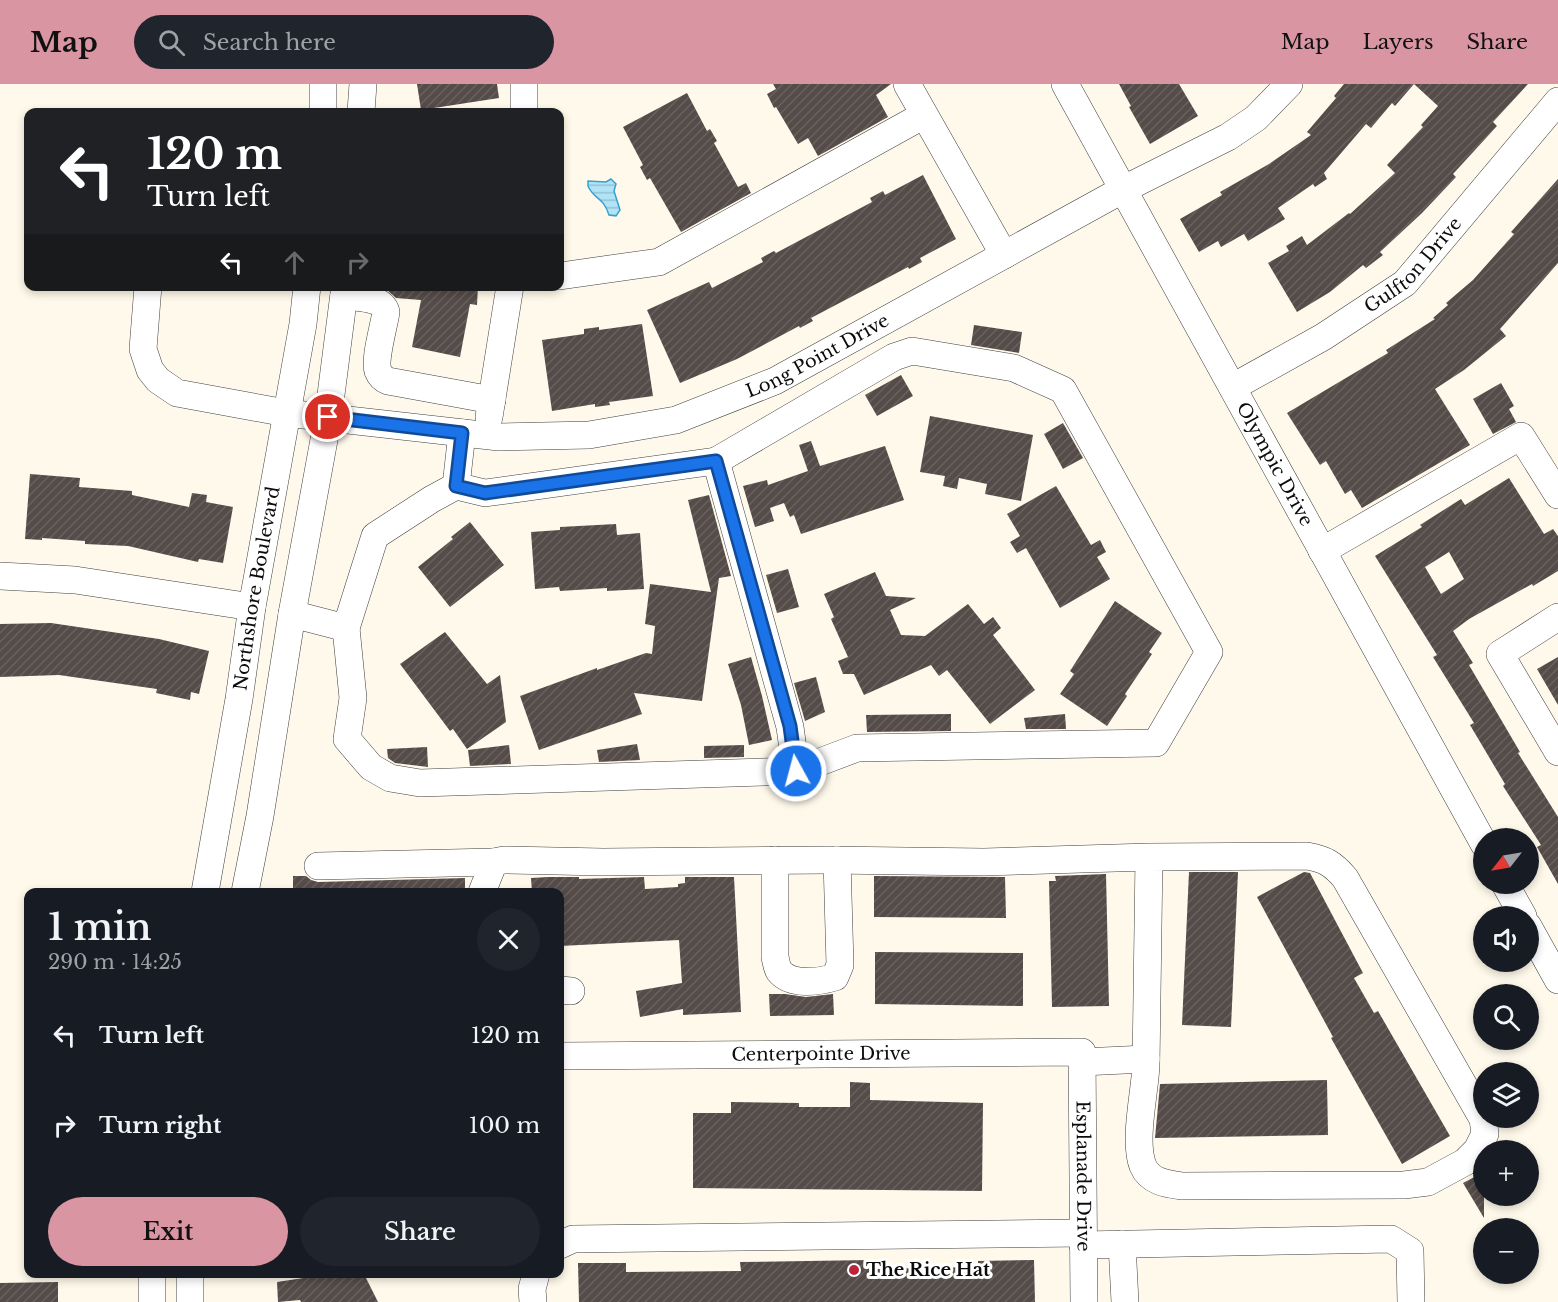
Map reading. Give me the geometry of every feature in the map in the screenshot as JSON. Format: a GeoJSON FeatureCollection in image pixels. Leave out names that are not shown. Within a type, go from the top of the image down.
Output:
{"type":"FeatureCollection","features":[{"type":"Feature","properties":{"kind":"street"},"geometry":{"type":"LineString","coordinates":[[323,84],[323,108]]}},
{"type":"Feature","properties":{"kind":"street"},"geometry":{"type":"LineString","coordinates":[[361,108],[363,84]]}},
{"type":"Feature","properties":{"kind":"street"},"geometry":{"type":"LineString","coordinates":[[524,84],[524,108]]}},
{"type":"Feature","properties":{"kind":"street"},"geometry":{"type":"LineString","coordinates":[[907,84],[1005,255]]}},
{"type":"Feature","properties":{"kind":"street","name":"Olympic Drive"},"geometry":{"type":"LineString","coordinates":[[1065,84],[1475,828]]}},
{"type":"Feature","properties":{"kind":"street","name":"Long Point Drive"},"geometry":{"type":"LineString","coordinates":[[148,291],[143,349],[150,370],[158,380],[177,393],[286,413],[499,437],[589,435],[676,420],[775,381],[1122,190],[1228,137],[1256,118],[1289,84]]}},
{"type":"Feature","properties":{"kind":"street","name":"Gulfton Drive"},"geometry":{"type":"LineString","coordinates":[[1233,387],[1323,337],[1405,283],[1558,101]]}},
{"type":"Feature","properties":{"kind":"street"},"geometry":{"type":"LineString","coordinates":[[564,275],[659,262],[924,115]]}},
{"type":"Feature","properties":{"kind":"street","name":"Northshore Boulevard"},"geometry":{"type":"LineString","coordinates":[[206,888],[237,711],[252,607],[303,324],[306,291]]}},
{"type":"Feature","properties":{"kind":"street"},"geometry":{"type":"LineString","coordinates":[[246,888],[328,417],[344,291],[380,302],[385,306],[386,312],[377,364],[379,374],[383,378],[388,381],[492,400]]}},
{"type":"Feature","properties":{"kind":"street"},"geometry":{"type":"LineString","coordinates":[[456,486],[474,434],[492,400],[509,291]]}},
{"type":"Feature","properties":{"kind":"street"},"geometry":{"type":"LineString","coordinates":[[912,351],[1014,368],[1063,390],[1209,652],[1156,743],[857,748],[796,771],[420,783],[390,778],[371,767],[347,740],[352,698],[346,628],[375,536],[456,486],[485,493],[716,461],[894,357],[912,351]]}},
{"type":"Feature","properties":{"kind":"street"},"geometry":{"type":"LineString","coordinates":[[1322,551],[1521,436],[1558,495]]}},
{"type":"Feature","properties":{"kind":"street"},"geometry":{"type":"LineString","coordinates":[[716,461],[790,726],[796,771]]}},
{"type":"Feature","properties":{"kind":"street"},"geometry":{"type":"LineString","coordinates":[[0,576],[75,580],[252,607]]}},
{"type":"Feature","properties":{"kind":"street"},"geometry":{"type":"LineString","coordinates":[[292,614],[346,628]]}},
{"type":"Feature","properties":{"kind":"street"},"geometry":{"type":"LineString","coordinates":[[1558,617],[1500,654],[1558,752]]}},
{"type":"Feature","properties":{"kind":"street"},"geometry":{"type":"LineString","coordinates":[[318,866],[504,860],[984,862],[1149,857],[1307,856],[1322,858],[1334,865],[1345,878],[1483,1119],[1485,1134],[1477,1150],[1465,1162],[1428,1182],[1404,1185],[1182,1186],[1165,1184],[1154,1179],[1143,1166],[1140,1141],[1146,1059],[1149,857]]}},
{"type":"Feature","properties":{"kind":"street"},"geometry":{"type":"LineString","coordinates":[[775,861],[775,957],[778,970],[790,980],[821,981],[835,977],[840,965],[837,860]]}},
{"type":"Feature","properties":{"kind":"street"},"geometry":{"type":"LineString","coordinates":[[484,888],[494,862]]}},
{"type":"Feature","properties":{"kind":"street"},"geometry":{"type":"LineString","coordinates":[[1539,946],[1558,980]]}},
{"type":"Feature","properties":{"kind":"street","name":"Centerpointe Drive"},"geometry":{"type":"LineString","coordinates":[[564,1056],[1146,1059]]}},
{"type":"Feature","properties":{"kind":"street","name":"Esplanade Drive"},"geometry":{"type":"LineString","coordinates":[[1082,1057],[1084,1302]]}},
{"type":"Feature","properties":{"kind":"street"},"geometry":{"type":"LineString","coordinates":[[564,1243],[573,1239],[1083,1239],[1122,1244],[1391,1239],[1410,1251],[1411,1302]]}},
{"type":"Feature","properties":{"kind":"street"},"geometry":{"type":"LineString","coordinates":[[1122,1244],[1125,1302]]}},
{"type":"Feature","properties":{"kind":"street"},"geometry":{"type":"LineString","coordinates":[[152,1278],[152,1302]]}},
{"type":"Feature","properties":{"kind":"street"},"geometry":{"type":"LineString","coordinates":[[190,1278],[190,1302]]}},
{"type":"Feature","properties":{"kind":"street"},"geometry":{"type":"LineString","coordinates":[[533,1302],[532,1290],[535,1278]]}},
{"type":"Feature","properties":{"kind":"water"},"geometry":{"type":"Polygon","coordinates":[[[611,179],[616,184],[614,191],[620,210],[616,216],[609,215],[604,204],[588,186],[588,181],[606,182],[611,179]]]}},
{"type":"Feature","properties":{"kind":"building"},"geometry":{"type":"Polygon","coordinates":[[[417,84],[497,84],[499,98],[421,108],[417,84]]]}},
{"type":"Feature","properties":{"kind":"building"},"geometry":{"type":"Polygon","coordinates":[[[773,84],[891,84],[876,95],[888,117],[818,156],[808,138],[798,144],[776,107],[774,108],[767,94],[776,89],[773,84]]]}},
{"type":"Feature","properties":{"kind":"building"},"geometry":{"type":"Polygon","coordinates":[[[1119,84],[1179,84],[1198,116],[1150,144],[1119,84]]]}},
{"type":"Feature","properties":{"kind":"building"},"geometry":{"type":"Polygon","coordinates":[[[1344,84],[1414,84],[1395,106],[1392,103],[1371,128],[1366,124],[1324,173],[1327,179],[1315,187],[1313,184],[1278,208],[1285,219],[1248,241],[1244,234],[1221,247],[1218,241],[1199,252],[1180,219],[1222,195],[1220,192],[1269,164],[1311,135],[1307,132],[1336,98],[1334,96],[1344,84]]]}},
{"type":"Feature","properties":{"kind":"building"},"geometry":{"type":"Polygon","coordinates":[[[1414,84],[1528,84],[1493,122],[1497,126],[1453,174],[1456,177],[1380,252],[1383,255],[1366,268],[1363,265],[1330,292],[1297,312],[1268,263],[1289,251],[1286,246],[1302,236],[1307,245],[1350,214],[1395,173],[1387,165],[1423,127],[1421,125],[1438,106],[1414,84]]]}},
{"type":"Feature","properties":{"kind":"building"},"geometry":{"type":"Polygon","coordinates":[[[687,93],[707,131],[710,129],[717,141],[714,143],[738,187],[746,183],[751,193],[681,232],[650,178],[647,180],[640,167],[643,165],[623,127],[687,93]]]}},
{"type":"Feature","properties":{"kind":"building"},"geometry":{"type":"Polygon","coordinates":[[[923,175],[956,239],[920,258],[922,262],[909,269],[908,267],[811,318],[813,321],[800,328],[799,326],[737,359],[680,383],[647,310],[709,282],[712,288],[763,262],[761,258],[774,251],[776,253],[872,202],[870,198],[883,191],[885,195],[923,175]]]}},
{"type":"Feature","properties":{"kind":"building"},"geometry":{"type":"Polygon","coordinates":[[[1558,179],[1558,263],[1500,329],[1506,336],[1464,370],[1435,389],[1470,445],[1362,508],[1351,490],[1345,494],[1326,461],[1320,465],[1287,413],[1388,353],[1386,350],[1435,319],[1433,318],[1448,305],[1446,303],[1473,280],[1514,234],[1511,232],[1558,179]]]}},
{"type":"Feature","properties":{"kind":"building"},"geometry":{"type":"Polygon","coordinates":[[[388,291],[478,291],[477,305],[470,304],[460,357],[412,347],[421,300],[396,298],[388,291]]]}},
{"type":"Feature","properties":{"kind":"building"},"geometry":{"type":"Polygon","coordinates":[[[642,324],[653,396],[609,402],[610,405],[595,407],[595,404],[552,411],[542,340],[584,334],[584,329],[599,327],[599,330],[642,324]]]}},
{"type":"Feature","properties":{"kind":"building"},"geometry":{"type":"Polygon","coordinates":[[[974,325],[1022,332],[1019,353],[971,345],[974,325]]]}},
{"type":"Feature","properties":{"kind":"building"},"geometry":{"type":"Polygon","coordinates":[[[901,375],[913,396],[877,416],[865,395],[901,375]]]}},
{"type":"Feature","properties":{"kind":"building"},"geometry":{"type":"Polygon","coordinates":[[[1501,383],[1514,406],[1509,409],[1516,422],[1493,434],[1473,399],[1501,383]]]}},
{"type":"Feature","properties":{"kind":"building"},"geometry":{"type":"Polygon","coordinates":[[[930,416],[1033,435],[1021,501],[985,494],[987,484],[959,478],[957,489],[943,486],[945,476],[920,472],[930,416]]]}},
{"type":"Feature","properties":{"kind":"building"},"geometry":{"type":"Polygon","coordinates":[[[1063,423],[1083,458],[1063,469],[1044,434],[1063,423]]]}},
{"type":"Feature","properties":{"kind":"building"},"geometry":{"type":"Polygon","coordinates":[[[811,441],[820,466],[885,446],[904,500],[801,534],[794,515],[790,517],[784,503],[770,508],[774,521],[755,527],[743,486],[767,480],[768,485],[808,471],[799,445],[811,441]]]}},
{"type":"Feature","properties":{"kind":"building"},"geometry":{"type":"Polygon","coordinates":[[[30,474],[80,478],[79,487],[132,491],[132,495],[189,507],[192,493],[207,495],[206,502],[233,507],[223,563],[199,559],[198,562],[128,546],[85,544],[85,541],[42,538],[42,540],[25,539],[30,474]]]}},
{"type":"Feature","properties":{"kind":"building"},"geometry":{"type":"Polygon","coordinates":[[[1509,478],[1544,534],[1553,529],[1558,536],[1558,571],[1469,619],[1453,631],[1473,663],[1469,665],[1520,752],[1518,753],[1558,817],[1558,884],[1539,851],[1541,845],[1539,828],[1530,828],[1503,786],[1505,784],[1470,725],[1474,723],[1433,657],[1437,655],[1375,556],[1461,499],[1465,505],[1509,478]],[[1449,552],[1425,567],[1441,594],[1464,579],[1449,552]]]}},
{"type":"Feature","properties":{"kind":"building"},"geometry":{"type":"Polygon","coordinates":[[[1056,486],[1091,545],[1100,540],[1106,552],[1097,557],[1110,579],[1060,608],[1026,548],[1017,553],[1010,542],[1020,536],[1007,514],[1056,486]]]}},
{"type":"Feature","properties":{"kind":"building"},"geometry":{"type":"Polygon","coordinates":[[[709,495],[731,576],[719,578],[702,701],[634,693],[642,714],[539,750],[520,696],[597,668],[597,670],[646,653],[652,654],[655,626],[645,624],[650,584],[711,592],[688,500],[709,495]]]}},
{"type":"Feature","properties":{"kind":"building"},"geometry":{"type":"Polygon","coordinates":[[[470,522],[504,565],[450,607],[418,567],[470,522]]]}},
{"type":"Feature","properties":{"kind":"building"},"geometry":{"type":"Polygon","coordinates":[[[616,524],[617,535],[640,533],[644,589],[607,591],[607,588],[560,591],[559,587],[535,589],[531,532],[560,530],[560,527],[616,524]]]}},
{"type":"Feature","properties":{"kind":"building"},"geometry":{"type":"Polygon","coordinates":[[[788,569],[799,607],[777,613],[766,575],[788,569]]]}},
{"type":"Feature","properties":{"kind":"building"},"geometry":{"type":"Polygon","coordinates":[[[875,572],[886,596],[916,598],[890,610],[901,635],[925,636],[968,604],[984,624],[993,617],[1001,628],[993,635],[1035,690],[990,724],[947,670],[939,676],[931,665],[864,695],[854,674],[843,674],[838,661],[848,657],[831,619],[834,617],[824,594],[875,572]]]}},
{"type":"Feature","properties":{"kind":"building"},"geometry":{"type":"Polygon","coordinates":[[[1115,601],[1162,633],[1149,652],[1152,654],[1107,726],[1060,694],[1074,674],[1070,671],[1115,601]]]}},
{"type":"Feature","properties":{"kind":"building"},"geometry":{"type":"Polygon","coordinates":[[[51,623],[159,639],[209,651],[199,694],[191,692],[190,700],[156,693],[157,689],[59,675],[0,677],[0,624],[51,623]]]}},
{"type":"Feature","properties":{"kind":"building"},"geometry":{"type":"Polygon","coordinates":[[[445,632],[487,684],[500,675],[506,722],[467,749],[453,729],[450,731],[400,664],[445,632]]]}},
{"type":"Feature","properties":{"kind":"building"},"geometry":{"type":"Polygon","coordinates":[[[751,657],[772,740],[749,745],[741,705],[728,664],[751,657]]]}},
{"type":"Feature","properties":{"kind":"building"},"geometry":{"type":"Polygon","coordinates":[[[1558,657],[1558,705],[1537,669],[1558,657]]]}},
{"type":"Feature","properties":{"kind":"building"},"geometry":{"type":"Polygon","coordinates":[[[816,677],[825,712],[805,721],[794,683],[816,677]]]}},
{"type":"Feature","properties":{"kind":"building"},"geometry":{"type":"Polygon","coordinates":[[[951,714],[951,731],[867,732],[866,715],[951,714]]]}},
{"type":"Feature","properties":{"kind":"building"},"geometry":{"type":"Polygon","coordinates":[[[1065,714],[1066,729],[1026,729],[1024,718],[1065,714]]]}},
{"type":"Feature","properties":{"kind":"building"},"geometry":{"type":"Polygon","coordinates":[[[637,744],[640,760],[599,762],[597,750],[637,744]]]}},
{"type":"Feature","properties":{"kind":"building"},"geometry":{"type":"Polygon","coordinates":[[[509,745],[511,764],[470,766],[468,750],[509,745]]]}},
{"type":"Feature","properties":{"kind":"building"},"geometry":{"type":"Polygon","coordinates":[[[744,745],[744,757],[704,758],[704,746],[744,745]]]}},
{"type":"Feature","properties":{"kind":"building"},"geometry":{"type":"Polygon","coordinates":[[[427,747],[428,767],[395,763],[388,758],[387,749],[427,747]]]}},
{"type":"Feature","properties":{"kind":"building"},"geometry":{"type":"Polygon","coordinates":[[[1189,872],[1238,872],[1231,1027],[1182,1025],[1189,872]]]}},
{"type":"Feature","properties":{"kind":"building"},"geometry":{"type":"Polygon","coordinates":[[[1304,872],[1310,873],[1363,973],[1354,978],[1374,1013],[1378,1011],[1450,1136],[1402,1164],[1331,1038],[1333,1037],[1257,897],[1304,872]]]}},
{"type":"Feature","properties":{"kind":"building"},"geometry":{"type":"Polygon","coordinates":[[[1106,874],[1109,1006],[1052,1007],[1049,881],[1056,881],[1055,876],[1106,874]]]}},
{"type":"Feature","properties":{"kind":"building"},"geometry":{"type":"Polygon","coordinates":[[[293,876],[306,876],[318,882],[465,878],[465,888],[293,888],[293,876]]]}},
{"type":"Feature","properties":{"kind":"building"},"geometry":{"type":"Polygon","coordinates":[[[874,876],[1005,877],[1006,918],[874,917],[874,876]]]}},
{"type":"Feature","properties":{"kind":"building"},"geometry":{"type":"Polygon","coordinates":[[[644,877],[645,889],[678,887],[678,884],[685,883],[685,877],[734,877],[741,1012],[683,1015],[683,1009],[640,1017],[636,991],[682,983],[679,940],[564,946],[564,888],[532,888],[531,878],[644,877]]]}},
{"type":"Feature","properties":{"kind":"building"},"geometry":{"type":"Polygon","coordinates":[[[875,952],[1023,953],[1023,1006],[875,1004],[875,952]]]}},
{"type":"Feature","properties":{"kind":"building"},"geometry":{"type":"Polygon","coordinates":[[[769,994],[806,997],[833,994],[834,1015],[770,1016],[769,994]]]}},
{"type":"Feature","properties":{"kind":"building"},"geometry":{"type":"Polygon","coordinates":[[[1327,1080],[1328,1135],[1155,1138],[1160,1084],[1327,1080]]]}},
{"type":"Feature","properties":{"kind":"building"},"geometry":{"type":"Polygon","coordinates":[[[850,1082],[870,1083],[870,1100],[983,1103],[982,1191],[693,1188],[693,1113],[731,1113],[731,1102],[799,1103],[799,1107],[850,1107],[850,1082]]]}},
{"type":"Feature","properties":{"kind":"building"},"geometry":{"type":"Polygon","coordinates":[[[1473,1178],[1473,1200],[1463,1183],[1473,1178]]]}},
{"type":"Feature","properties":{"kind":"building"},"geometry":{"type":"Polygon","coordinates":[[[1477,1206],[1484,1206],[1484,1218],[1477,1206]]]}},
{"type":"Feature","properties":{"kind":"building"},"geometry":{"type":"Polygon","coordinates":[[[870,1260],[870,1269],[978,1267],[978,1261],[1034,1260],[1035,1302],[579,1302],[578,1263],[626,1263],[626,1272],[741,1271],[740,1262],[870,1260]]]}},
{"type":"Feature","properties":{"kind":"building"},"geometry":{"type":"Polygon","coordinates":[[[303,1278],[366,1278],[378,1302],[301,1302],[300,1300],[278,1302],[277,1282],[303,1278]]]}},
{"type":"Feature","properties":{"kind":"building"},"geometry":{"type":"Polygon","coordinates":[[[58,1282],[58,1302],[0,1302],[0,1283],[58,1282]]]}},
{"type":"Feature","properties":{"kind":"place","name":"The Rice Hat"},"geometry":{"type":"Point","coordinates":[854,1270]}},
{"type":"Feature","properties":{"kind":"route"},"geometry":{"type":"LineString","coordinates":[[328,417],[462,433],[456,486],[485,493],[716,461],[790,726],[796,771]]}}]}
